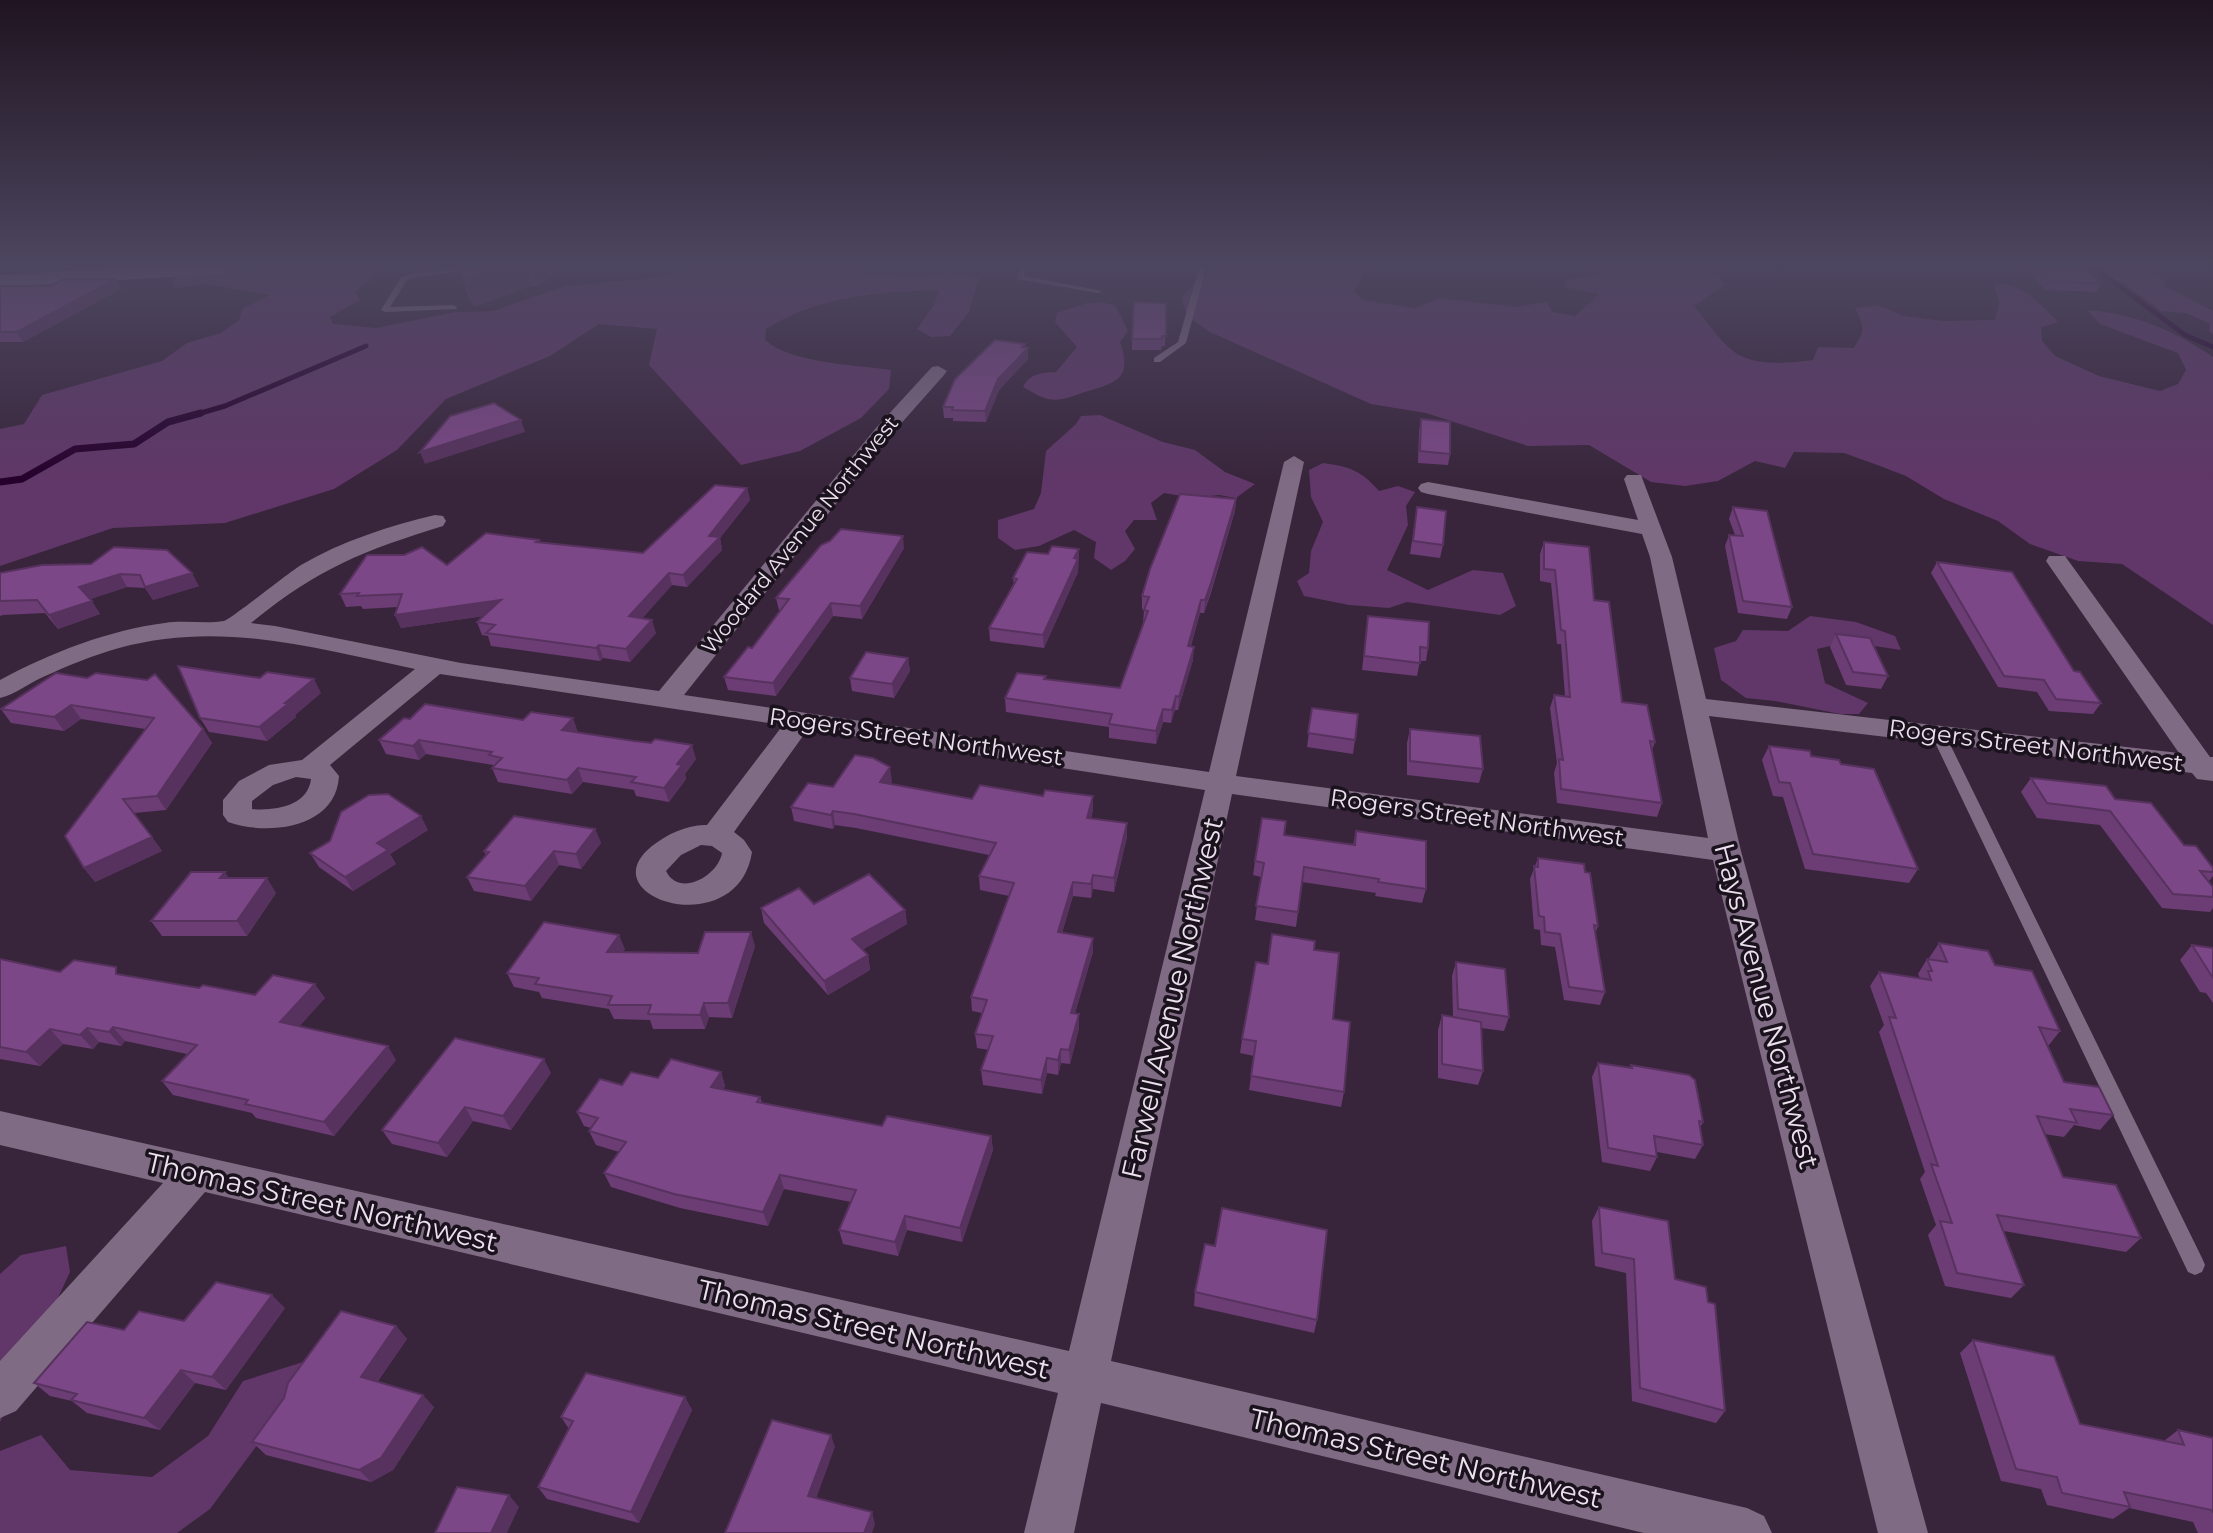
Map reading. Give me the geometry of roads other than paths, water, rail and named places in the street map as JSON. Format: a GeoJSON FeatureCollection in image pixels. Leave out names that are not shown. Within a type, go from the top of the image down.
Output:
{"type":"FeatureCollection","features":[{"type":"Feature","properties":{"kind":"street","name":"Woodard Avenue Northwest"},"geometry":{"type":"LineString","coordinates":[[665,701],[883,432],[938,371]]}},
{"type":"Feature","properties":{"kind":"street","name":"Farwell Avenue Northwest"},"geometry":{"type":"LineString","coordinates":[[1049,1533],[1294,463]]}},
{"type":"Feature","properties":{"kind":"street","name":"Hays Avenue Northwest"},"geometry":{"type":"LineString","coordinates":[[1634,479],[1661,557],[1726,852],[1903,1533]]}},
{"type":"Feature","properties":{"kind":"street"},"geometry":{"type":"LineString","coordinates":[[1429,488],[1650,529]]}},
{"type":"Feature","properties":{"kind":"street"},"geometry":{"type":"LineString","coordinates":[[231,628],[273,593],[324,561],[435,521]]}},
{"type":"Feature","properties":{"kind":"street"},"geometry":{"type":"LineString","coordinates":[[2057,561],[2209,770]]}},
{"type":"Feature","properties":{"kind":"street","name":"Rogers Street Northwest"},"geometry":{"type":"LineString","coordinates":[[0,690],[33,672],[108,643],[164,630],[231,628],[300,638],[435,666],[665,701],[1221,783],[1726,852]]}},
{"type":"Feature","properties":{"kind":"street"},"geometry":{"type":"LineString","coordinates":[[309,768],[435,666]]}},
{"type":"Feature","properties":{"kind":"street","name":"Rogers Street Northwest"},"geometry":{"type":"LineString","coordinates":[[1693,706],[1938,734],[2209,770]]}},
{"type":"Feature","properties":{"kind":"street"},"geometry":{"type":"LineString","coordinates":[[715,836],[801,720]]}},
{"type":"Feature","properties":{"kind":"street","name":"Thomas Street Northwest"},"geometry":{"type":"LineString","coordinates":[[0,1128],[868,1326],[1084,1379],[1748,1533]]}},
{"type":"Feature","properties":{"kind":"street"},"geometry":{"type":"LineString","coordinates":[[0,1395],[197,1174]]}},
{"type":"Feature","properties":{"kind":"lane"},"geometry":{"type":"LineString","coordinates":[[1157,360],[1182,343],[1183,340]]}},
{"type":"Feature","properties":{"kind":"lane"},"geometry":{"type":"LineString","coordinates":[[1938,734],[2195,1265]]}},
{"type":"Feature","properties":{"kind":"waterway"},"geometry":{"type":"LineString","coordinates":[[2196,340],[2213,347]]}},
{"type":"Feature","properties":{"kind":"waterway"},"geometry":{"type":"LineString","coordinates":[[199,414],[225,406],[366,346]]}},
{"type":"Feature","properties":{"kind":"waterway"},"geometry":{"type":"LineString","coordinates":[[0,482],[22,479],[75,449],[134,444],[168,422],[199,414]]}},
{"type":"Feature","properties":{"kind":"waterway"},"geometry":{"type":"LineString","coordinates":[[194,415],[199,414]]}}]}
